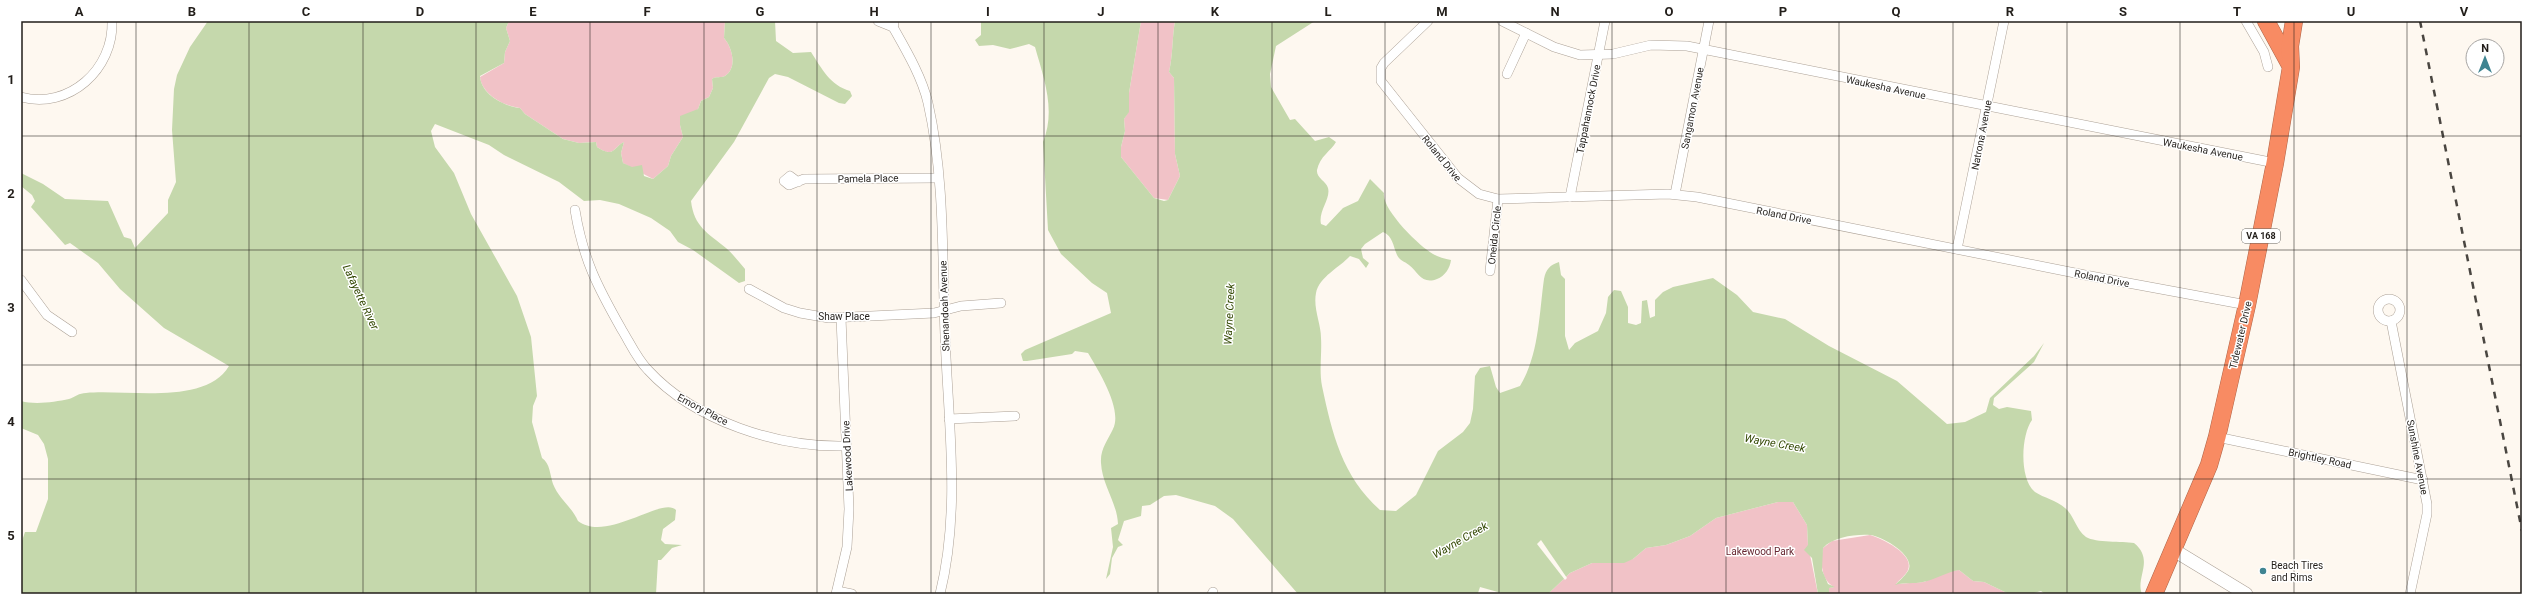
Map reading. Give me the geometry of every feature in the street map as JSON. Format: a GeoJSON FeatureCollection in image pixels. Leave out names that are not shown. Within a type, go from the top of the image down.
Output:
{"type":"FeatureCollection","features":[{"type":"Feature","properties":{"kind":"highway"},"geometry":{"type":"LineString","coordinates":[[2266,21],[2291,67]]}},
{"type":"Feature","properties":{"kind":"highway","name":"Tidewater Drive"},"geometry":{"type":"LineString","coordinates":[[2154,594],[2209,465],[2217,437],[2247,305],[2275,163],[2291,67],[2290,46],[2294,21]]}},
{"type":"Feature","properties":{"kind":"highway","name":"Tidewater Drive"},"geometry":{"type":"LineString","coordinates":[[2291,67],[2301,48],[2306,21]]}},
{"type":"Feature","properties":{"kind":"street"},"geometry":{"type":"LineString","coordinates":[[21,97],[49,99],[64,96],[83,85],[101,64],[109,50],[112,21]]}},
{"type":"Feature","properties":{"kind":"street","name":"Shenandoah Avenue"},"geometry":{"type":"LineString","coordinates":[[878,21],[893,24],[909,55],[928,102],[938,178],[952,475],[949,538],[940,594]]}},
{"type":"Feature","properties":{"kind":"street","name":"Roland Drive"},"geometry":{"type":"LineString","coordinates":[[1428,21],[1384,62],[1381,68],[1383,85],[1458,178],[1479,194],[1498,199],[1675,194],[1697,197],[2085,275],[2247,305]]}},
{"type":"Feature","properties":{"kind":"street","name":"Waukesha Avenue"},"geometry":{"type":"LineString","coordinates":[[1502,21],[1566,52],[1598,56],[1651,45],[1669,44],[1704,49],[1986,107],[2275,163]]}},
{"type":"Feature","properties":{"kind":"street","name":"Tappahannock Drive"},"geometry":{"type":"LineString","coordinates":[[1570,198],[1605,21]]}},
{"type":"Feature","properties":{"kind":"street","name":"Sangamon Avenue"},"geometry":{"type":"LineString","coordinates":[[1675,194],[1710,21]]}},
{"type":"Feature","properties":{"kind":"street","name":"Natrona Avenue"},"geometry":{"type":"LineString","coordinates":[[1957,249],[2004,21]]}},
{"type":"Feature","properties":{"kind":"street"},"geometry":{"type":"LineString","coordinates":[[2246,21],[2264,52],[2268,67]]}},
{"type":"Feature","properties":{"kind":"street"},"geometry":{"type":"LineString","coordinates":[[1506,74],[1526,33]]}},
{"type":"Feature","properties":{"kind":"street","name":"Pamela Place"},"geometry":{"type":"LineString","coordinates":[[798,182],[804,179],[938,178]]}},
{"type":"Feature","properties":{"kind":"street","name":"Oneida Circle"},"geometry":{"type":"LineString","coordinates":[[1490,271],[1498,199]]}},
{"type":"Feature","properties":{"kind":"street","name":"Emory Place"},"geometry":{"type":"LineString","coordinates":[[575,210],[581,244],[602,296],[641,362],[662,384],[690,403],[729,423],[764,436],[807,445],[846,446]]}},
{"type":"Feature","properties":{"kind":"street"},"geometry":{"type":"LineString","coordinates":[[21,280],[47,315],[72,332]]}},
{"type":"Feature","properties":{"kind":"street","name":"Shaw Place"},"geometry":{"type":"LineString","coordinates":[[749,289],[800,313],[816,317],[841,318],[934,313],[961,306],[1001,303]]}},
{"type":"Feature","properties":{"kind":"street","name":"Lakewood Drive"},"geometry":{"type":"LineString","coordinates":[[837,592],[843,571],[849,528],[841,318]]}},
{"type":"Feature","properties":{"kind":"street","name":"Sunshine Avenue"},"geometry":{"type":"LineString","coordinates":[[2391,321],[2423,480],[2427,514],[2410,594]]}},
{"type":"Feature","properties":{"kind":"street"},"geometry":{"type":"LineString","coordinates":[[950,419],[1015,416]]}},
{"type":"Feature","properties":{"kind":"street","name":"Brightley Road"},"geometry":{"type":"LineString","coordinates":[[2217,437],[2423,480]]}},
{"type":"Feature","properties":{"kind":"street"},"geometry":{"type":"LineString","coordinates":[[2172,549],[2246,594]]}},
{"type":"Feature","properties":{"kind":"street"},"geometry":{"type":"LineString","coordinates":[[837,592],[852,594]]}},
{"type":"Feature","properties":{"kind":"green space"},"geometry":{"type":"Polygon","coordinates":[[[509,21],[725,21],[724,38],[731,52],[733,63],[729,72],[725,76],[712,79],[713,88],[709,97],[701,101],[698,109],[680,125],[683,137],[671,156],[668,166],[653,179],[623,163],[621,153],[624,142],[613,151],[607,152],[597,147],[596,142],[579,143],[563,139],[525,114],[520,108],[500,102],[489,94],[480,77],[504,63],[505,52],[510,41],[506,28],[509,21]]]}},
{"type":"Feature","properties":{"kind":"green space"},"geometry":{"type":"Polygon","coordinates":[[[1141,21],[1175,21],[1169,72],[1174,78],[1175,154],[1180,176],[1168,200],[1154,198],[1121,157],[1121,147],[1125,131],[1124,119],[1129,111],[1129,93],[1141,21]]]}},
{"type":"Feature","properties":{"kind":"green space","name":"Lakewood Park"},"geometry":{"type":"Polygon","coordinates":[[[1778,502],[1793,502],[1807,525],[1808,545],[1818,594],[1548,594],[1570,573],[1592,563],[1633,559],[1646,548],[1666,545],[1690,536],[1716,518],[1778,502]]]}},
{"type":"Feature","properties":{"kind":"green space"},"geometry":{"type":"Polygon","coordinates":[[[1870,535],[1889,543],[1907,558],[1909,564],[1908,570],[1896,584],[1924,582],[1949,571],[1959,570],[1973,581],[1984,582],[2009,594],[1829,594],[1829,588],[1834,587],[1826,580],[1822,570],[1823,548],[1832,541],[1870,535]]]}},
{"type":"Feature","properties":{"kind":"water","name":"Lafayette River"},"geometry":{"type":"Polygon","coordinates":[[[208,21],[509,21],[506,28],[510,41],[505,52],[504,63],[480,76],[484,88],[489,94],[500,102],[520,108],[525,114],[563,139],[579,143],[596,142],[597,147],[607,152],[611,152],[624,142],[621,153],[623,163],[632,167],[642,165],[644,176],[653,179],[668,166],[671,156],[683,137],[680,125],[680,116],[698,109],[701,101],[709,97],[713,88],[712,79],[725,76],[731,68],[733,63],[731,52],[724,38],[725,21],[775,21],[776,41],[793,53],[811,52],[832,81],[850,91],[852,96],[845,104],[839,103],[788,77],[775,74],[769,78],[734,142],[691,201],[695,217],[703,229],[729,250],[745,269],[745,281],[739,283],[693,250],[678,242],[670,231],[651,218],[619,204],[600,200],[584,201],[559,182],[504,155],[489,145],[435,124],[431,131],[435,147],[454,173],[471,214],[517,296],[531,337],[537,396],[533,406],[532,422],[542,458],[547,463],[553,484],[559,494],[578,521],[590,526],[604,527],[669,507],[676,510],[675,520],[663,529],[661,540],[665,544],[682,545],[672,548],[661,560],[658,560],[656,594],[21,594],[21,544],[25,532],[36,532],[48,499],[48,459],[44,444],[38,435],[21,428],[21,401],[32,403],[51,402],[69,399],[84,393],[164,393],[184,391],[202,387],[218,378],[229,366],[164,328],[120,289],[98,263],[70,243],[65,245],[31,207],[35,201],[32,195],[21,186],[21,173],[43,184],[65,199],[108,201],[124,237],[131,239],[135,248],[168,213],[168,200],[176,182],[172,130],[174,89],[177,75],[190,47],[208,21]]]}},
{"type":"Feature","properties":{"kind":"water","name":"Wayne Creek"},"geometry":{"type":"Polygon","coordinates":[[[981,21],[1141,21],[1129,93],[1129,112],[1124,119],[1125,131],[1121,147],[1121,157],[1154,198],[1164,201],[1168,200],[1180,176],[1175,154],[1174,78],[1169,72],[1175,21],[1315,21],[1276,46],[1270,74],[1271,87],[1290,120],[1295,119],[1315,141],[1329,137],[1336,142],[1323,157],[1317,170],[1318,175],[1328,188],[1328,196],[1321,214],[1321,224],[1326,226],[1343,208],[1358,201],[1370,179],[1384,193],[1385,200],[1389,208],[1402,227],[1419,244],[1433,254],[1451,260],[1450,266],[1445,274],[1437,279],[1424,279],[1409,265],[1399,259],[1391,239],[1383,232],[1365,244],[1361,249],[1363,258],[1369,263],[1366,268],[1359,259],[1350,256],[1325,277],[1316,293],[1316,310],[1321,338],[1321,380],[1335,437],[1340,453],[1356,483],[1380,510],[1396,511],[1416,495],[1438,451],[1463,432],[1470,423],[1473,409],[1475,376],[1480,368],[1490,366],[1496,387],[1500,393],[1520,386],[1535,348],[1544,279],[1547,270],[1551,266],[1559,262],[1561,275],[1565,279],[1565,336],[1569,350],[1575,343],[1598,331],[1606,313],[1608,297],[1614,290],[1621,291],[1628,307],[1628,323],[1636,325],[1641,323],[1642,301],[1647,300],[1650,318],[1655,316],[1655,300],[1663,292],[1673,287],[1713,278],[1737,295],[1753,312],[1785,319],[1829,346],[1897,381],[1947,424],[1965,422],[1986,412],[1990,398],[2034,356],[2044,343],[2034,362],[1994,398],[1993,405],[1999,409],[2007,407],[2031,411],[2032,420],[2028,427],[2023,457],[2026,477],[2030,486],[2035,492],[2065,508],[2071,514],[2080,530],[2086,537],[2102,541],[2134,543],[2140,549],[2144,562],[2141,582],[2142,594],[2045,594],[2041,591],[2030,594],[2009,594],[1984,582],[1973,581],[1959,570],[1920,583],[1895,585],[1908,571],[1908,559],[1890,543],[1875,536],[1864,535],[1839,539],[1827,544],[1823,548],[1822,570],[1828,584],[1835,587],[1829,588],[1829,594],[1818,594],[1812,558],[1804,550],[1808,545],[1807,525],[1793,502],[1778,502],[1716,518],[1690,536],[1666,545],[1646,548],[1633,559],[1624,563],[1592,563],[1570,573],[1548,594],[1298,594],[1233,519],[1215,506],[1176,495],[1164,496],[1150,505],[1142,506],[1141,516],[1124,521],[1118,540],[1123,545],[1118,547],[1112,558],[1110,574],[1106,579],[1113,547],[1111,528],[1118,524],[1115,508],[1104,479],[1101,463],[1103,449],[1113,429],[1115,421],[1115,411],[1108,390],[1088,353],[1075,351],[1072,354],[1027,361],[1023,361],[1021,354],[1025,350],[1111,313],[1107,293],[1092,283],[1061,254],[1048,230],[1043,142],[1047,130],[1049,106],[1045,83],[1035,47],[1029,44],[1010,49],[993,45],[979,46],[975,40],[981,35],[981,21]]]}},
{"type":"Feature","properties":{"kind":"pier"},"geometry":{"type":"Polygon","coordinates":[[[1541,540],[1567,578],[1565,580],[1537,544],[1541,540]]]}},
{"type":"Feature","properties":{"kind":"pier"},"geometry":{"type":"Polygon","coordinates":[[[1480,587],[1505,594],[1478,593],[1480,587]]]}},
{"type":"Feature","properties":{"kind":"railway"},"geometry":{"type":"LineString","coordinates":[[2420,21],[2522,531]]}},
{"type":"Feature","properties":{"kind":"place","name":"Beach Tires and Rims"},"geometry":{"type":"Point","coordinates":[2263,571]}}]}
